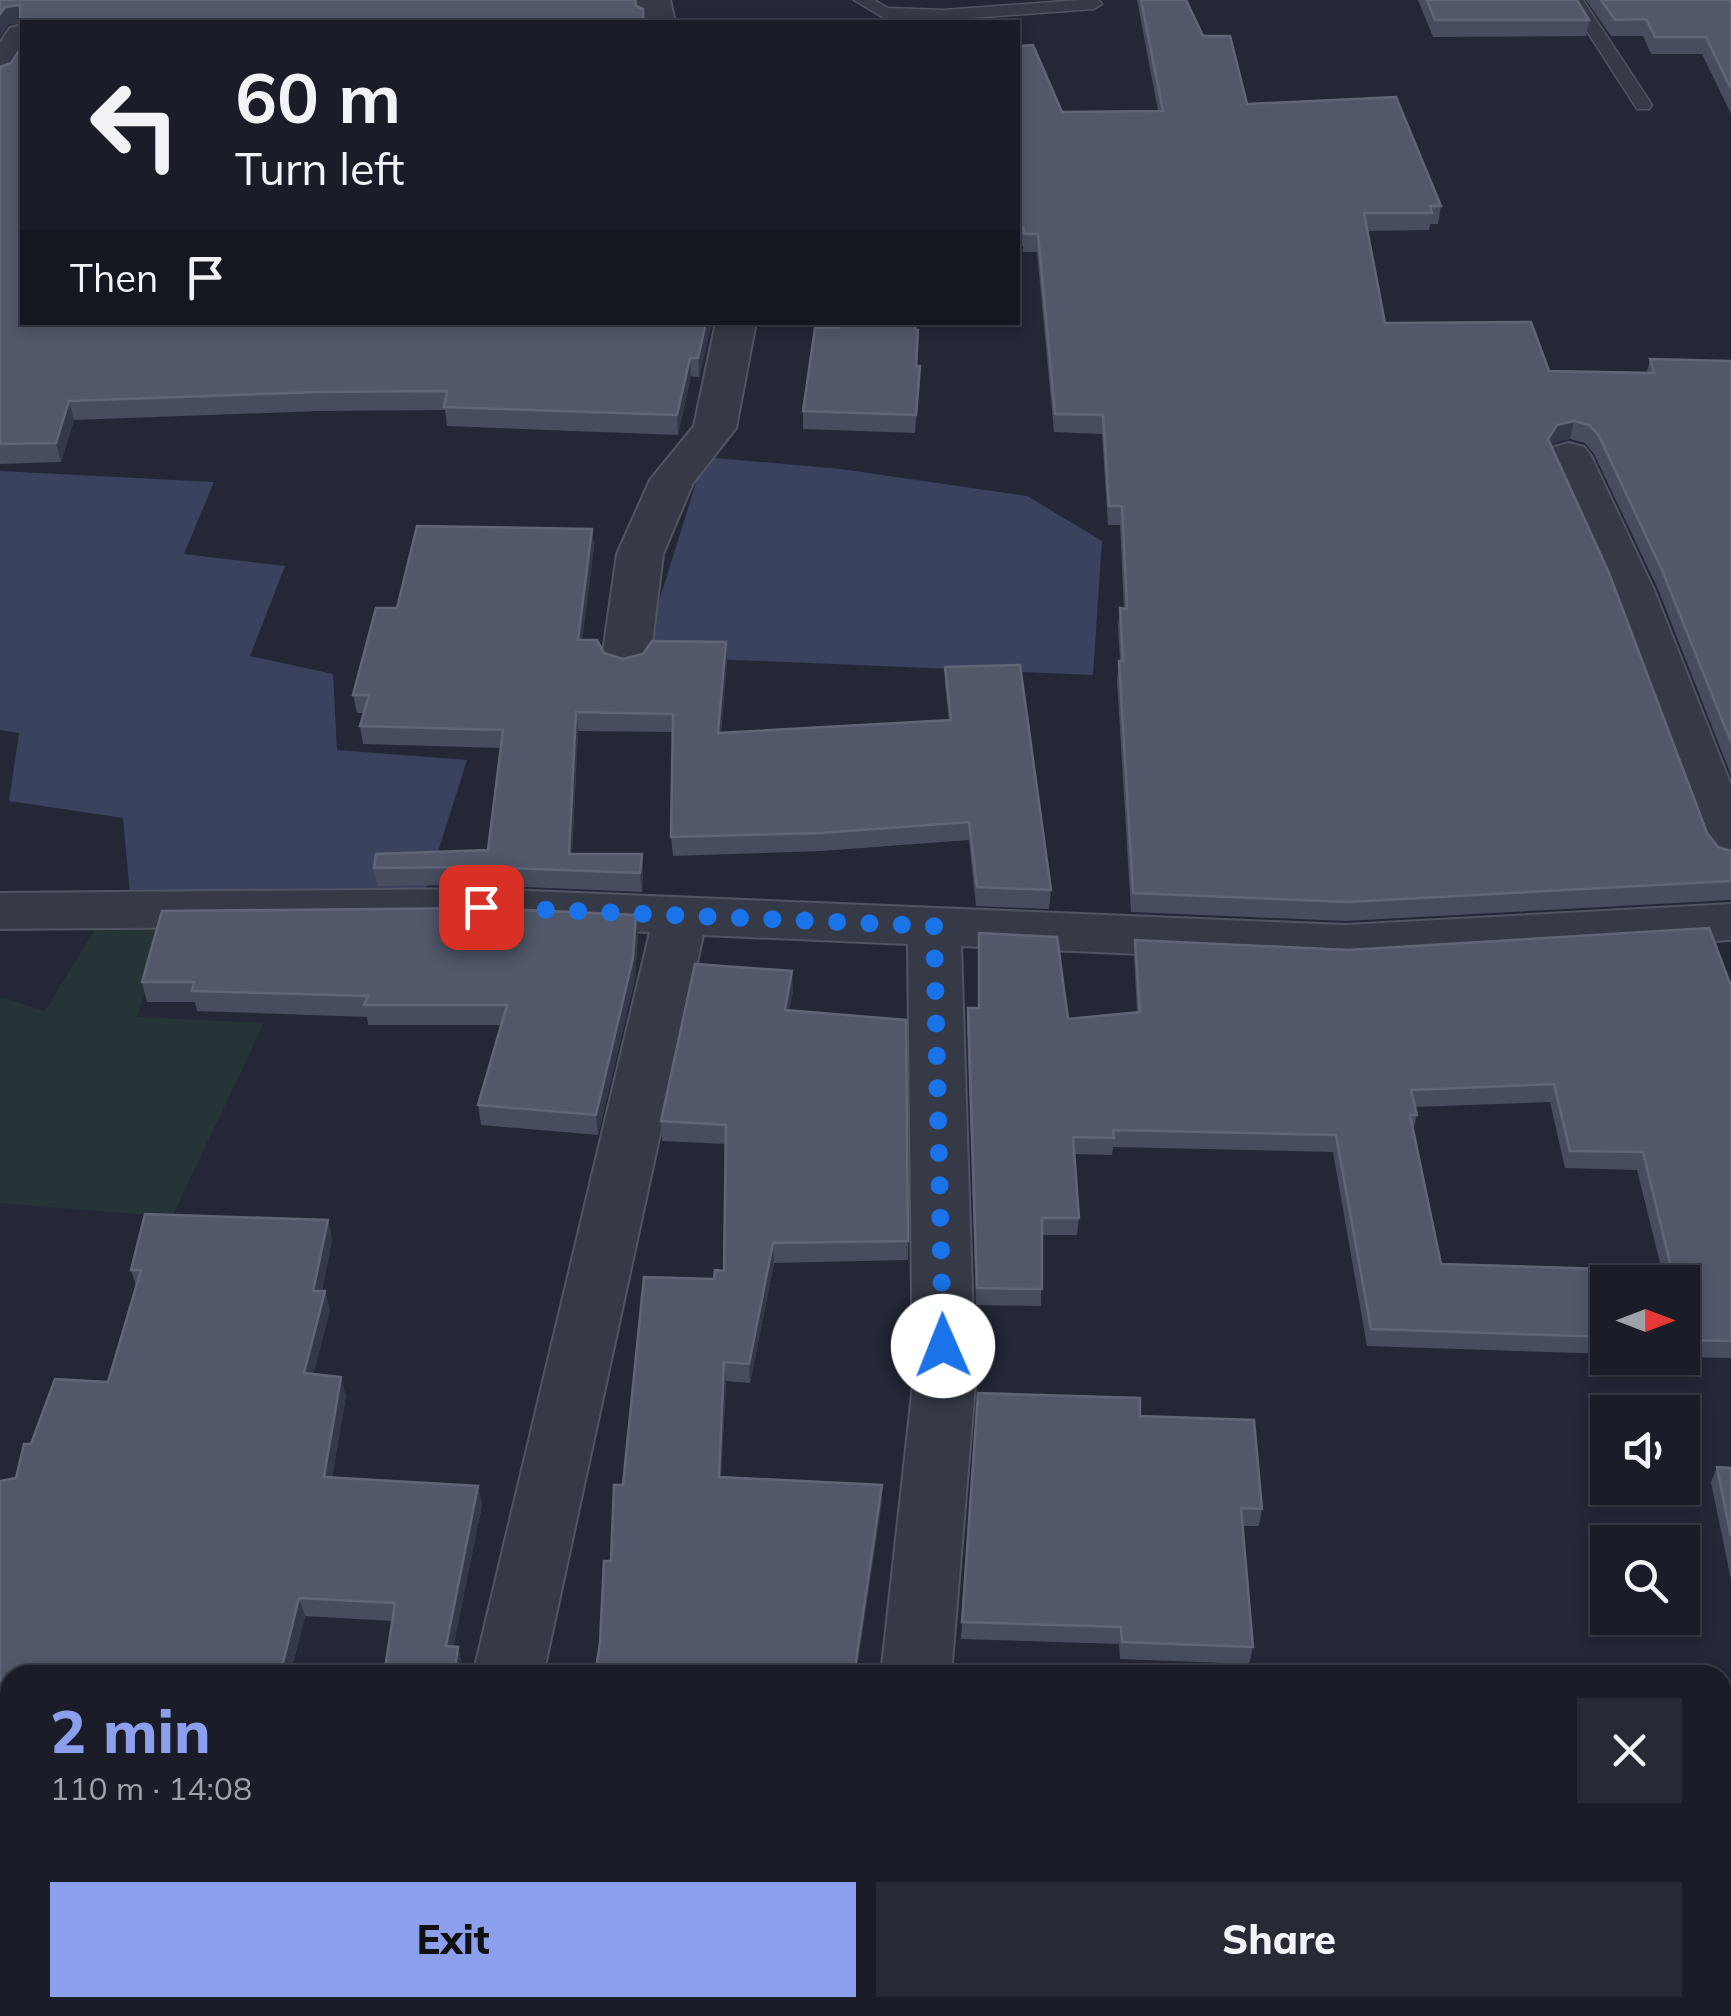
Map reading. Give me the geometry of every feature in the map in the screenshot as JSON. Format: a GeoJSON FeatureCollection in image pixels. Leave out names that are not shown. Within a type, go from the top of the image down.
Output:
{"type":"FeatureCollection","features":[{"type":"Feature","properties":{"kind":"street"},"geometry":{"type":"LineString","coordinates":[[0,71],[20,39]]}},
{"type":"Feature","properties":{"kind":"street"},"geometry":{"type":"LineString","coordinates":[[626,659],[640,554],[672,480],[715,428],[735,325]]}},
{"type":"Feature","properties":{"kind":"street"},"geometry":{"type":"LineString","coordinates":[[1569,456],[1631,590],[1731,851]]}},
{"type":"Feature","properties":{"kind":"street"},"geometry":{"type":"LineString","coordinates":[[0,910],[481,907],[1345,944],[1728,931]]}},
{"type":"Feature","properties":{"kind":"street"},"geometry":{"type":"LineString","coordinates":[[510,1665],[681,916]]}},
{"type":"Feature","properties":{"kind":"street"},"geometry":{"type":"LineString","coordinates":[[917,1665],[944,1385],[934,926]]}},
{"type":"Feature","properties":{"kind":"lane"},"geometry":{"type":"LineString","coordinates":[[862,0],[884,14],[943,15],[1094,4]]}},
{"type":"Feature","properties":{"kind":"lane"},"geometry":{"type":"LineString","coordinates":[[1574,0],[1643,105]]}},
{"type":"Feature","properties":{"kind":"shaded area"},"geometry":{"type":"Polygon","coordinates":[[[169,925],[137,1017],[264,1023],[172,1217],[0,1203],[0,997],[45,1011],[97,926],[169,925]]]}},
{"type":"Feature","properties":{"kind":"water"},"geometry":{"type":"Polygon","coordinates":[[[704,457],[841,469],[1027,496],[1102,541],[1093,675],[642,656],[704,457]]]}},
{"type":"Feature","properties":{"kind":"water"},"geometry":{"type":"Polygon","coordinates":[[[0,471],[214,482],[184,554],[285,566],[250,656],[333,674],[337,750],[467,760],[424,896],[131,905],[123,818],[9,801],[19,733],[0,730],[0,471]]]}},
{"type":"Feature","properties":{"kind":"building"},"geometry":{"type":"Polygon","coordinates":[[[0,0],[635,0],[636,6],[643,9],[643,20],[20,20],[20,5],[5,7],[0,14],[0,0]]]}},
{"type":"Feature","properties":{"kind":"building"},"geometry":{"type":"Polygon","coordinates":[[[1141,0],[1186,0],[1203,36],[1230,36],[1247,104],[1396,97],[1441,206],[1430,206],[1432,213],[1364,213],[1385,323],[1531,322],[1549,371],[1654,373],[1650,359],[1731,361],[1731,742],[1662,570],[1599,436],[1589,425],[1574,421],[1557,425],[1548,439],[1609,573],[1707,833],[1718,847],[1731,851],[1731,881],[1348,902],[1133,893],[1119,661],[1123,661],[1120,608],[1127,609],[1122,506],[1109,506],[1103,415],[1055,414],[1038,234],[1024,234],[1024,228],[1020,228],[1020,46],[1033,45],[1062,112],[1163,111],[1141,0]]]}},
{"type":"Feature","properties":{"kind":"building"},"geometry":{"type":"Polygon","coordinates":[[[1427,0],[1577,0],[1589,20],[1435,20],[1427,0]]]}},
{"type":"Feature","properties":{"kind":"building"},"geometry":{"type":"Polygon","coordinates":[[[1601,0],[1731,0],[1731,89],[1706,37],[1655,37],[1646,19],[1615,20],[1601,0]]]}},
{"type":"Feature","properties":{"kind":"building"},"geometry":{"type":"Polygon","coordinates":[[[20,50],[20,325],[705,325],[698,358],[690,358],[677,415],[444,407],[447,391],[69,401],[56,443],[0,444],[0,67],[11,63],[20,50]]]}},
{"type":"Feature","properties":{"kind":"building"},"geometry":{"type":"Polygon","coordinates":[[[916,325],[916,366],[920,366],[916,415],[803,411],[815,328],[916,325]]]}},
{"type":"Feature","properties":{"kind":"building"},"geometry":{"type":"Polygon","coordinates":[[[417,526],[592,529],[578,640],[597,640],[604,653],[623,659],[643,654],[652,641],[726,642],[718,733],[951,720],[945,667],[1020,665],[1051,890],[977,887],[969,822],[821,833],[671,837],[673,714],[576,712],[569,854],[642,854],[640,873],[374,868],[376,854],[488,850],[503,730],[360,726],[369,695],[353,695],[376,608],[397,608],[417,526]]]}},
{"type":"Feature","properties":{"kind":"building"},"geometry":{"type":"Polygon","coordinates":[[[478,908],[636,915],[633,958],[596,1115],[478,1105],[507,1005],[364,1005],[368,996],[192,991],[194,982],[142,982],[162,911],[478,908]]]}},
{"type":"Feature","properties":{"kind":"building"},"geometry":{"type":"Polygon","coordinates":[[[1709,928],[1731,986],[1731,1341],[1700,1340],[1700,1265],[1671,1265],[1643,1152],[1570,1151],[1554,1084],[1411,1090],[1417,1115],[1410,1115],[1441,1264],[1590,1269],[1590,1336],[1371,1329],[1336,1135],[1113,1130],[1114,1138],[1073,1137],[1079,1218],[1042,1218],[1042,1289],[977,1288],[968,1008],[979,1008],[979,933],[1057,937],[1068,1019],[1140,1012],[1135,940],[1348,950],[1709,928]]]}},
{"type":"Feature","properties":{"kind":"building"},"geometry":{"type":"Polygon","coordinates":[[[695,964],[792,971],[785,1010],[906,1020],[908,1241],[773,1243],[749,1364],[724,1362],[719,1477],[882,1485],[855,1665],[597,1665],[604,1561],[611,1561],[614,1485],[623,1485],[644,1277],[714,1279],[715,1270],[724,1271],[726,1125],[661,1121],[695,964]]]}},
{"type":"Feature","properties":{"kind":"building"},"geometry":{"type":"Polygon","coordinates":[[[145,1214],[328,1220],[313,1291],[325,1291],[304,1373],[341,1377],[324,1477],[478,1486],[446,1646],[458,1647],[455,1665],[386,1665],[395,1603],[299,1598],[282,1665],[0,1665],[0,1481],[16,1478],[24,1444],[31,1444],[55,1379],[108,1382],[141,1270],[131,1270],[145,1214]]]}},
{"type":"Feature","properties":{"kind":"building"},"geometry":{"type":"Polygon","coordinates":[[[978,1393],[1140,1398],[1140,1416],[1254,1420],[1262,1509],[1241,1508],[1253,1647],[1122,1642],[1121,1627],[962,1622],[978,1393]]]}},
{"type":"Feature","properties":{"kind":"building"},"geometry":{"type":"Polygon","coordinates":[[[1717,1467],[1731,1468],[1731,1537],[1717,1467]]]}},
{"type":"Feature","properties":{"kind":"route"},"geometry":{"type":"LineString","coordinates":[[481,907],[934,926],[943,1346]]}}]}
